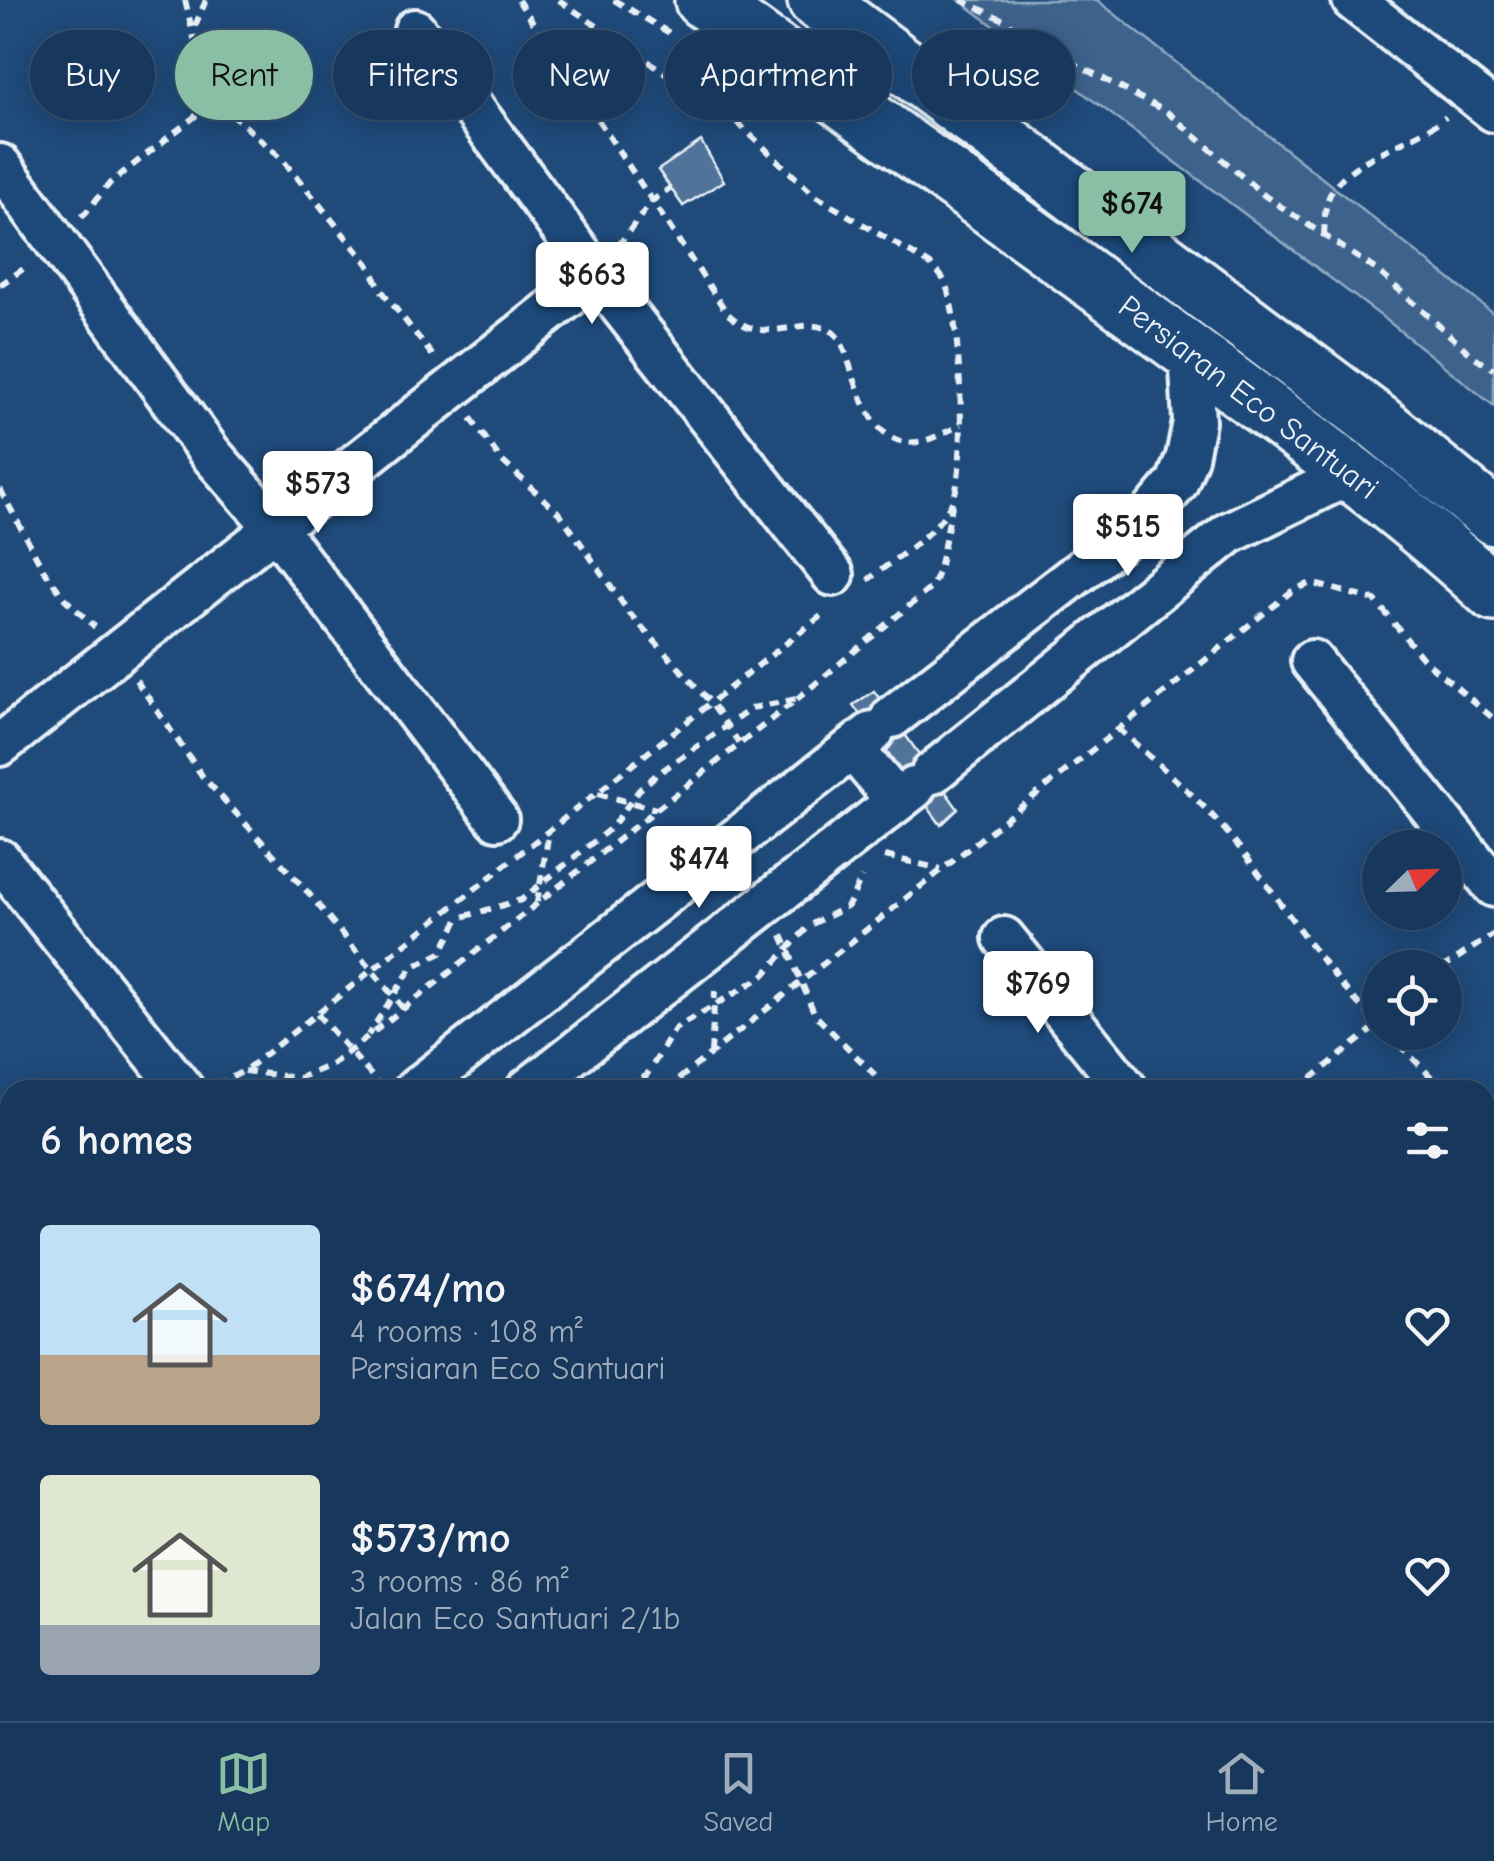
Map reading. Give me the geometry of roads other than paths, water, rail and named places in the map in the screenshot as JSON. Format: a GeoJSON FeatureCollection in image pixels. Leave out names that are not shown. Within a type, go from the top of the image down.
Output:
{"type":"FeatureCollection","features":[{"type":"Feature","properties":{"kind":"street","name":"Persiaran Eco Santuari"},"geometry":{"type":"LineString","coordinates":[[703,0],[1352,473],[1430,533],[1494,593]]}},
{"type":"Feature","properties":{"kind":"street","name":"Persiaran Eco Santuari"},"geometry":{"type":"LineString","coordinates":[[816,0],[1364,412],[1494,517]]}},
{"type":"Feature","properties":{"kind":"street"},"geometry":{"type":"LineString","coordinates":[[1353,0],[1491,100]]}},
{"type":"Feature","properties":{"kind":"street"},"geometry":{"type":"LineString","coordinates":[[481,120],[596,275],[844,587]]}},
{"type":"Feature","properties":{"kind":"street"},"geometry":{"type":"LineString","coordinates":[[0,165],[210,453],[274,526],[497,819]]}},
{"type":"Feature","properties":{"kind":"street"},"geometry":{"type":"LineString","coordinates":[[0,746],[596,275]]}},
{"type":"Feature","properties":{"kind":"street"},"geometry":{"type":"LineString","coordinates":[[428,1080],[1144,522],[1177,483],[1187,456],[1194,422],[1190,352]]}},
{"type":"Feature","properties":{"kind":"street"},"geometry":{"type":"LineString","coordinates":[[540,1080],[914,787],[1229,532],[1352,473]]}},
{"type":"Feature","properties":{"kind":"street"},"geometry":{"type":"LineString","coordinates":[[1144,522],[1184,571]]}},
{"type":"Feature","properties":{"kind":"street"},"geometry":{"type":"LineString","coordinates":[[1312,660],[1494,886]]}},
{"type":"Feature","properties":{"kind":"street"},"geometry":{"type":"LineString","coordinates":[[872,732],[914,787]]}},
{"type":"Feature","properties":{"kind":"street"},"geometry":{"type":"LineString","coordinates":[[0,860],[175,1080]]}},
{"type":"Feature","properties":{"kind":"street"},"geometry":{"type":"LineString","coordinates":[[1004,938],[1119,1080]]}}]}
